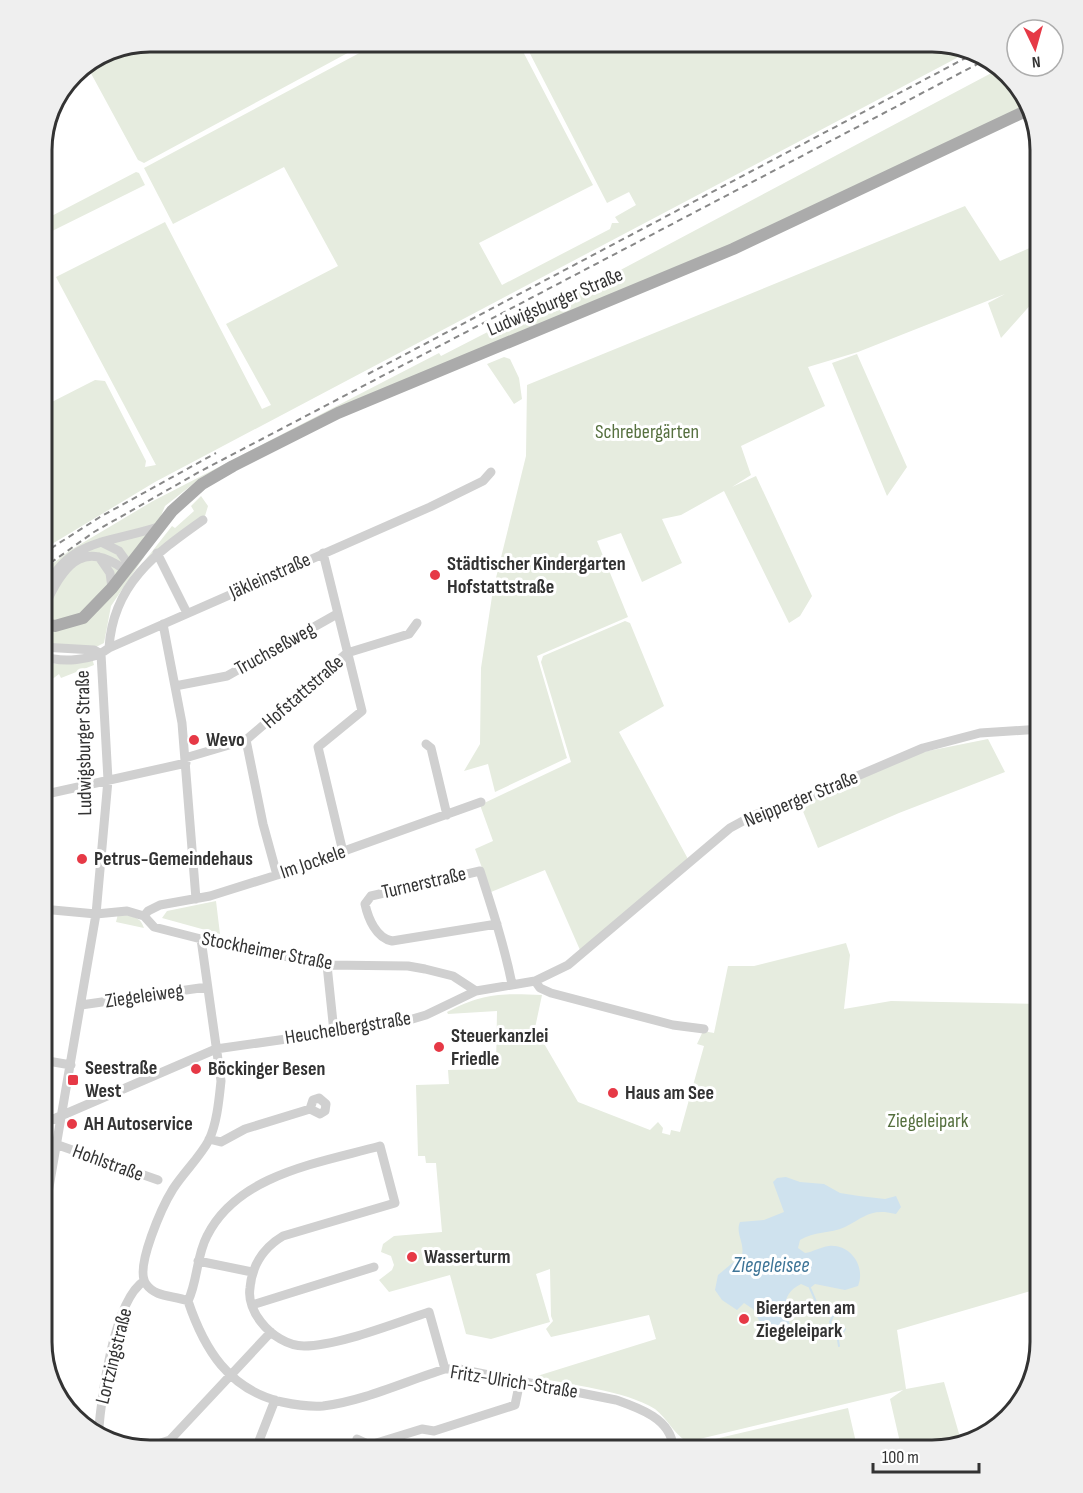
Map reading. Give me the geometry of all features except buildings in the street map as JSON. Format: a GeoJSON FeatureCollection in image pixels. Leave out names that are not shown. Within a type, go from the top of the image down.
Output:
{"type":"FeatureCollection","features":[{"type":"Feature","properties":{"kind":"main road","name":"Ludwigsburger Straße"},"geometry":{"type":"LineString","coordinates":[[53,625],[72,623],[83,618],[112,588],[158,527],[202,484],[300,431],[733,249],[1023,112]]}},
{"type":"Feature","properties":{"kind":"street","name":"Jäkleinstraße"},"geometry":{"type":"LineString","coordinates":[[53,657],[71,659],[105,651],[430,507],[483,481],[491,472]]}},
{"type":"Feature","properties":{"kind":"street","name":"Ludwigsburger Straße"},"geometry":{"type":"LineString","coordinates":[[52,1175],[96,914],[108,780],[105,651],[116,608],[157,553],[203,520]]}},
{"type":"Feature","properties":{"kind":"street"},"geometry":{"type":"LineString","coordinates":[[53,577],[66,561],[92,543],[158,527]]}},
{"type":"Feature","properties":{"kind":"street"},"geometry":{"type":"LineString","coordinates":[[101,542],[119,551],[127,568]]}},
{"type":"Feature","properties":{"kind":"street"},"geometry":{"type":"LineString","coordinates":[[157,553],[187,613]]}},
{"type":"Feature","properties":{"kind":"street"},"geometry":{"type":"LineString","coordinates":[[323,553],[362,711],[321,742],[318,751],[343,852]]}},
{"type":"Feature","properties":{"kind":"street","name":"Ludwigsburger Straße"},"geometry":{"type":"LineString","coordinates":[[53,586],[70,564],[87,556],[97,556]]}},
{"type":"Feature","properties":{"kind":"street"},"geometry":{"type":"LineString","coordinates":[[97,556],[127,568]]}},
{"type":"Feature","properties":{"kind":"street"},"geometry":{"type":"LineString","coordinates":[[97,556],[110,573],[112,588]]}},
{"type":"Feature","properties":{"kind":"street","name":"Truchseßweg"},"geometry":{"type":"LineString","coordinates":[[175,686],[227,676],[337,614]]}},
{"type":"Feature","properties":{"kind":"street","name":"Hofstattstraße"},"geometry":{"type":"LineString","coordinates":[[52,793],[185,761],[246,740],[347,653],[409,634],[417,623]]}},
{"type":"Feature","properties":{"kind":"street"},"geometry":{"type":"LineString","coordinates":[[163,624],[175,686],[185,761],[196,899]]}},
{"type":"Feature","properties":{"kind":"street","name":"Ludwigsburger Straße"},"geometry":{"type":"LineString","coordinates":[[53,643],[61,647]]}},
{"type":"Feature","properties":{"kind":"street","name":"Ludwigsburger Straße"},"geometry":{"type":"LineString","coordinates":[[53,647],[105,651]]}},
{"type":"Feature","properties":{"kind":"street","name":"Neipperger Straße"},"geometry":{"type":"LineString","coordinates":[[535,981],[568,965],[690,860],[742,821],[801,800],[923,748],[980,733],[1030,730]]}},
{"type":"Feature","properties":{"kind":"street"},"geometry":{"type":"LineString","coordinates":[[246,740],[263,824],[277,875]]}},
{"type":"Feature","properties":{"kind":"street"},"geometry":{"type":"LineString","coordinates":[[426,744],[431,748],[447,815]]}},
{"type":"Feature","properties":{"kind":"street","name":"Im Jockele"},"geometry":{"type":"LineString","coordinates":[[144,916],[148,911],[160,905],[196,899],[277,875],[481,802]]}},
{"type":"Feature","properties":{"kind":"street","name":"Turnerstraße"},"geometry":{"type":"LineString","coordinates":[[496,924],[392,941],[385,940],[377,933],[365,904],[371,896],[478,870],[496,924],[512,984]]}},
{"type":"Feature","properties":{"kind":"street","name":"Stockheimer Straße"},"geometry":{"type":"LineString","coordinates":[[52,910],[96,914],[127,911],[144,916],[154,927],[201,939],[327,965],[408,966],[453,976],[476,991]]}},
{"type":"Feature","properties":{"kind":"street"},"geometry":{"type":"LineString","coordinates":[[201,939],[221,1081],[219,1105],[209,1139],[171,1192],[150,1242],[144,1264],[144,1281],[157,1294],[188,1301],[195,1287],[198,1261],[206,1237],[229,1204],[247,1191],[279,1176],[380,1146],[394,1203],[283,1236],[265,1250],[252,1272],[249,1292],[252,1305],[260,1320],[271,1332],[287,1343],[303,1346],[322,1344],[429,1312],[445,1369]]}},
{"type":"Feature","properties":{"kind":"street"},"geometry":{"type":"LineString","coordinates":[[327,965],[334,1032]]}},
{"type":"Feature","properties":{"kind":"street"},"geometry":{"type":"LineString","coordinates":[[535,981],[540,988],[551,993],[664,1023],[704,1029]]}},
{"type":"Feature","properties":{"kind":"street","name":"Heuchelbergstraße"},"geometry":{"type":"LineString","coordinates":[[62,1116],[216,1049],[399,1023],[426,1015],[476,991],[535,981]]}},
{"type":"Feature","properties":{"kind":"street","name":"Ziegeleiweg"},"geometry":{"type":"LineString","coordinates":[[81,1005],[207,987]]}},
{"type":"Feature","properties":{"kind":"street"},"geometry":{"type":"LineString","coordinates":[[52,1062],[70,1065]]}},
{"type":"Feature","properties":{"kind":"street"},"geometry":{"type":"LineString","coordinates":[[209,1139],[221,1142],[245,1129],[310,1109]]}},
{"type":"Feature","properties":{"kind":"street","name":"Hohlstraße"},"geometry":{"type":"LineString","coordinates":[[52,1120],[62,1116]]}},
{"type":"Feature","properties":{"kind":"street","name":"Hohlstraße"},"geometry":{"type":"LineString","coordinates":[[58,1145],[158,1180]]}},
{"type":"Feature","properties":{"kind":"street"},"geometry":{"type":"LineString","coordinates":[[198,1261],[252,1272]]}},
{"type":"Feature","properties":{"kind":"street"},"geometry":{"type":"LineString","coordinates":[[252,1305],[374,1267]]}},
{"type":"Feature","properties":{"kind":"street","name":"Lortzingstraße"},"geometry":{"type":"LineString","coordinates":[[99,1426],[107,1369],[124,1309],[136,1286],[144,1281]]}},
{"type":"Feature","properties":{"kind":"street","name":"Fritz-Ulrich-Straße"},"geometry":{"type":"LineString","coordinates":[[188,1301],[205,1344],[222,1368],[251,1391],[275,1400],[304,1407],[323,1406],[445,1369],[459,1369],[616,1400],[641,1408],[655,1417],[672,1440]]}},
{"type":"Feature","properties":{"kind":"street"},"geometry":{"type":"LineString","coordinates":[[170,1440],[271,1332]]}},
{"type":"Feature","properties":{"kind":"street"},"geometry":{"type":"LineString","coordinates":[[386,1440],[422,1429],[434,1431],[515,1405],[520,1381]]}},
{"type":"Feature","properties":{"kind":"street"},"geometry":{"type":"LineString","coordinates":[[259,1440],[275,1400]]}},
{"type":"Feature","properties":{"kind":"green space"},"geometry":{"type":"Polygon","coordinates":[[[150,52],[349,52],[144,163],[138,160],[91,73],[113,60],[131,54],[150,52]]]}},
{"type":"Feature","properties":{"kind":"green space"},"geometry":{"type":"Polygon","coordinates":[[[361,52],[523,52],[593,185],[479,243],[502,285],[610,229],[612,223],[619,223],[615,217],[636,205],[629,192],[607,203],[529,52],[939,53],[960,57],[155,482],[53,544],[53,402],[95,380],[105,381],[146,461],[145,467],[156,465],[56,277],[165,222],[262,409],[271,405],[226,324],[338,266],[284,167],[173,224],[144,168],[361,52]]]}},
{"type":"Feature","properties":{"kind":"green space"},"geometry":{"type":"Polygon","coordinates":[[[992,73],[1002,81],[1021,110],[750,237],[281,436],[202,477],[165,506],[144,557],[111,606],[104,643],[94,648],[53,644],[53,564],[69,551],[153,501],[439,353],[441,356],[517,317],[596,283],[992,73]]]}},
{"type":"Feature","properties":{"kind":"green space"},"geometry":{"type":"Polygon","coordinates":[[[136,172],[139,173],[145,185],[53,231],[53,215],[136,172]]]}},
{"type":"Feature","properties":{"kind":"green space","name":"Schrebergärten"},"geometry":{"type":"Polygon","coordinates":[[[965,206],[1000,261],[1030,248],[1030,305],[1001,338],[988,303],[1005,294],[858,352],[808,367],[825,406],[741,446],[751,475],[732,487],[756,476],[812,596],[800,616],[789,623],[724,491],[681,515],[662,519],[682,563],[642,582],[621,533],[597,541],[628,617],[537,656],[567,758],[495,792],[488,764],[464,771],[480,744],[481,668],[493,590],[526,456],[527,385],[965,206]]]}},
{"type":"Feature","properties":{"kind":"green space"},"geometry":{"type":"Polygon","coordinates":[[[857,354],[907,467],[887,496],[832,363],[857,354]]]}},
{"type":"Feature","properties":{"kind":"green space"},"geometry":{"type":"Polygon","coordinates":[[[504,357],[510,359],[519,378],[522,399],[514,404],[487,364],[504,357]]]}},
{"type":"Feature","properties":{"kind":"green space"},"geometry":{"type":"Polygon","coordinates":[[[201,496],[208,506],[205,516],[132,577],[172,526],[175,528],[194,511],[191,506],[201,496]]]}},
{"type":"Feature","properties":{"kind":"green space"},"geometry":{"type":"Polygon","coordinates":[[[625,621],[630,623],[664,706],[619,732],[688,859],[580,950],[545,870],[491,892],[475,849],[493,841],[480,805],[571,762],[541,662],[543,656],[625,621]]]}},
{"type":"Feature","properties":{"kind":"green space"},"geometry":{"type":"Polygon","coordinates":[[[92,658],[94,665],[61,678],[59,674],[53,679],[53,664],[92,658]]]}},
{"type":"Feature","properties":{"kind":"green space"},"geometry":{"type":"Polygon","coordinates":[[[988,739],[1005,772],[899,813],[818,848],[800,804],[923,752],[988,739]]]}},
{"type":"Feature","properties":{"kind":"green space"},"geometry":{"type":"Polygon","coordinates":[[[216,901],[220,934],[162,918],[167,911],[216,901]]]}},
{"type":"Feature","properties":{"kind":"green space"},"geometry":{"type":"Polygon","coordinates":[[[118,914],[137,918],[144,928],[116,922],[118,914]]]}},
{"type":"Feature","properties":{"kind":"green space","name":"Ziegeleipark"},"geometry":{"type":"Polygon","coordinates":[[[846,943],[850,955],[844,1009],[891,1001],[1030,1004],[1030,1291],[897,1330],[906,1389],[944,1382],[960,1436],[945,1440],[899,1440],[890,1399],[903,1390],[695,1440],[685,1440],[655,1409],[642,1402],[596,1389],[534,1377],[656,1339],[649,1315],[551,1337],[546,1329],[553,1321],[550,1269],[536,1274],[550,1322],[491,1339],[466,1334],[450,1275],[389,1292],[379,1280],[392,1270],[394,1265],[391,1256],[381,1252],[383,1244],[394,1236],[442,1232],[436,1163],[426,1163],[425,1156],[418,1156],[416,1085],[449,1084],[448,1070],[496,1069],[497,1011],[448,1014],[447,1012],[471,1001],[493,996],[542,995],[535,1028],[578,1102],[650,1130],[658,1122],[663,1128],[662,1133],[670,1135],[671,1130],[680,1132],[704,1046],[697,1044],[703,1031],[714,1033],[728,966],[754,966],[846,943]]]}},
{"type":"Feature","properties":{"kind":"green space"},"geometry":{"type":"Polygon","coordinates":[[[848,1408],[855,1440],[711,1440],[848,1408]]]}},
{"type":"Feature","properties":{"kind":"water","name":"Ziegeleisee"},"geometry":{"type":"Polygon","coordinates":[[[786,1177],[800,1182],[824,1184],[840,1193],[885,1199],[896,1196],[901,1207],[896,1214],[874,1213],[845,1227],[800,1240],[798,1248],[805,1253],[829,1246],[844,1249],[858,1264],[860,1278],[858,1286],[845,1290],[815,1284],[810,1288],[801,1284],[794,1289],[786,1300],[786,1312],[794,1333],[782,1336],[765,1332],[753,1309],[744,1303],[737,1310],[722,1300],[715,1290],[718,1275],[742,1255],[740,1222],[764,1220],[784,1212],[773,1182],[777,1178],[786,1177]]]}},
{"type":"Feature","properties":{"kind":"waterway"},"geometry":{"type":"LineString","coordinates":[[810,1288],[817,1304],[836,1310],[830,1322],[832,1327],[824,1335],[828,1336],[845,1329],[838,1340],[839,1346]]}},
{"type":"Feature","properties":{"kind":"waterway"},"geometry":{"type":"LineString","coordinates":[[784,1304],[817,1304]]}},
{"type":"Feature","properties":{"kind":"railway"},"geometry":{"type":"LineString","coordinates":[[368,374],[965,58]]}},
{"type":"Feature","properties":{"kind":"railway"},"geometry":{"type":"LineString","coordinates":[[53,561],[94,532],[199,472],[978,64]]}},
{"type":"Feature","properties":{"kind":"railway"},"geometry":{"type":"LineString","coordinates":[[53,547],[100,517],[216,453]]}},
{"type":"Feature","properties":{"kind":"place","name":"Städtischer Kindergarten Hofstattstraße"},"geometry":{"type":"Point","coordinates":[435,575]}},
{"type":"Feature","properties":{"kind":"place","name":"Wevo"},"geometry":{"type":"Point","coordinates":[194,740]}},
{"type":"Feature","properties":{"kind":"place","name":"Petrus-Gemeindehaus"},"geometry":{"type":"Point","coordinates":[82,859]}},
{"type":"Feature","properties":{"kind":"place","name":"Steuerkanzlei Friedle"},"geometry":{"type":"Point","coordinates":[439,1047]}},
{"type":"Feature","properties":{"kind":"place","name":"Böckinger Besen"},"geometry":{"type":"Point","coordinates":[196,1069]}},
{"type":"Feature","properties":{"kind":"place","name":"Seestraße West"},"geometry":{"type":"Point","coordinates":[73,1080]}},
{"type":"Feature","properties":{"kind":"place","name":"Haus am See"},"geometry":{"type":"Point","coordinates":[613,1093]}},
{"type":"Feature","properties":{"kind":"place","name":"AH Autoservice"},"geometry":{"type":"Point","coordinates":[72,1124]}},
{"type":"Feature","properties":{"kind":"place","name":"Wasserturm"},"geometry":{"type":"Point","coordinates":[412,1257]}},
{"type":"Feature","properties":{"kind":"place","name":"Biergarten am Ziegeleipark"},"geometry":{"type":"Point","coordinates":[744,1319]}}]}
